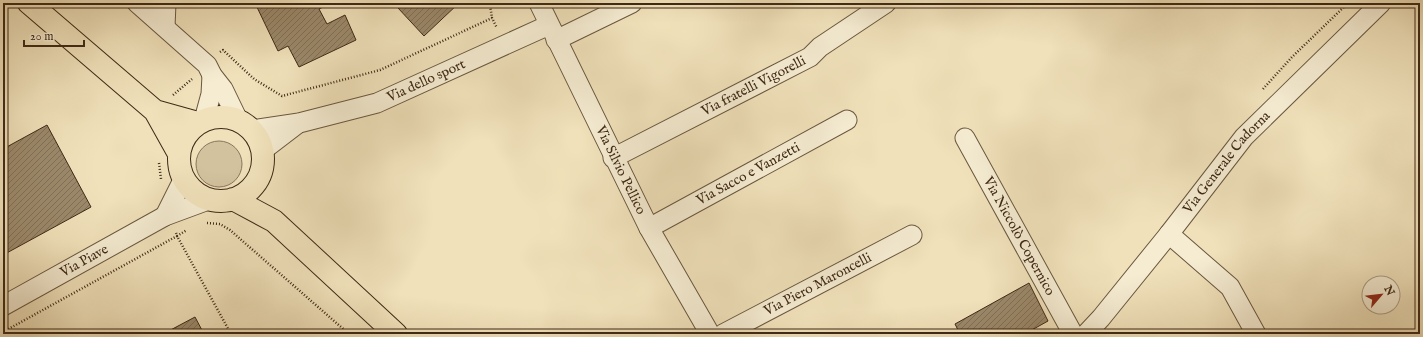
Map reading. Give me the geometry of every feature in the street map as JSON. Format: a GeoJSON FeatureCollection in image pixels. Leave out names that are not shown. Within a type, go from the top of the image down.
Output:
{"type":"FeatureCollection","features":[{"type":"Feature","properties":{"kind":"main road"},"geometry":{"type":"LineString","coordinates":[[29,3],[154,111],[201,122]]}},
{"type":"Feature","properties":{"kind":"main road"},"geometry":{"type":"LineString","coordinates":[[154,111],[169,156],[180,166],[184,178],[195,191],[210,199],[222,201],[243,195],[257,180],[263,161],[259,140],[245,125],[221,116],[201,122],[189,132],[169,156]]}},
{"type":"Feature","properties":{"kind":"main road"},"geometry":{"type":"LineString","coordinates":[[257,180],[274,221]]}},
{"type":"Feature","properties":{"kind":"main road"},"geometry":{"type":"LineString","coordinates":[[233,199],[274,221],[396,334]]}},
{"type":"Feature","properties":{"kind":"street"},"geometry":{"type":"LineString","coordinates":[[137,3],[166,27],[210,70],[245,125]]}},
{"type":"Feature","properties":{"kind":"street"},"geometry":{"type":"LineString","coordinates":[[166,3],[166,27]]}},
{"type":"Feature","properties":{"kind":"street","name":"Via Silvio Pellico"},"geometry":{"type":"LineString","coordinates":[[539,3],[613,158],[649,228],[710,334]]}},
{"type":"Feature","properties":{"kind":"street","name":"Via dello sport"},"geometry":{"type":"LineString","coordinates":[[245,125],[299,123],[376,103],[505,46],[552,32],[632,3]]}},
{"type":"Feature","properties":{"kind":"street","name":"Via fratelli Vigorelli"},"geometry":{"type":"LineString","coordinates":[[613,158],[810,57],[820,47],[886,3]]}},
{"type":"Feature","properties":{"kind":"street","name":"Via Generale Cadorna"},"geometry":{"type":"LineString","coordinates":[[1086,334],[1101,318],[1169,234],[1244,137],[1381,3]]}},
{"type":"Feature","properties":{"kind":"street"},"geometry":{"type":"LineString","coordinates":[[201,122],[211,94],[210,70]]}},
{"type":"Feature","properties":{"kind":"street","name":"Via Sacco e Vanzetti"},"geometry":{"type":"LineString","coordinates":[[649,228],[847,120]]}},
{"type":"Feature","properties":{"kind":"street","name":"Via dello sport"},"geometry":{"type":"LineString","coordinates":[[262,151],[299,123]]}},
{"type":"Feature","properties":{"kind":"street","name":"Via Niccolò Copernico"},"geometry":{"type":"LineString","coordinates":[[965,138],[1073,334]]}},
{"type":"Feature","properties":{"kind":"street"},"geometry":{"type":"LineString","coordinates":[[165,216],[184,178]]}},
{"type":"Feature","properties":{"kind":"street","name":"Via Piave"},"geometry":{"type":"LineString","coordinates":[[3,306],[165,216],[210,199]]}},
{"type":"Feature","properties":{"kind":"street"},"geometry":{"type":"LineString","coordinates":[[1169,234],[1230,287],[1256,334]]}},
{"type":"Feature","properties":{"kind":"street","name":"Via Piero Maroncelli"},"geometry":{"type":"LineString","coordinates":[[723,334],[912,235]]}},
{"type":"Feature","properties":{"kind":"path"},"geometry":{"type":"LineString","coordinates":[[491,3],[492,18],[505,46]]}},
{"type":"Feature","properties":{"kind":"path"},"geometry":{"type":"LineString","coordinates":[[154,111],[210,70],[223,50],[254,79],[282,96],[380,70],[492,18]]}},
{"type":"Feature","properties":{"kind":"path"},"geometry":{"type":"LineString","coordinates":[[161,182],[169,156]]}},
{"type":"Feature","properties":{"kind":"path"},"geometry":{"type":"LineString","coordinates":[[165,216],[178,236],[231,334]]}},
{"type":"Feature","properties":{"kind":"path"},"geometry":{"type":"LineString","coordinates":[[205,223],[214,222],[230,230],[349,334]]}},
{"type":"Feature","properties":{"kind":"path"},"geometry":{"type":"LineString","coordinates":[[3,332],[189,229]]}},
{"type":"Feature","properties":{"kind":"shaded area"},"geometry":{"type":"Polygon","coordinates":[[[214,141],[224,141],[232,145],[238,151],[242,159],[242,169],[238,177],[232,183],[224,187],[214,187],[206,183],[200,177],[196,169],[196,159],[200,151],[206,145],[214,141]]]}},
{"type":"Feature","properties":{"kind":"building"},"geometry":{"type":"Polygon","coordinates":[[[255,3],[331,3],[319,9],[327,24],[345,15],[356,40],[299,67],[288,46],[278,51],[255,3]]]}},
{"type":"Feature","properties":{"kind":"building"},"geometry":{"type":"Polygon","coordinates":[[[403,3],[459,3],[424,36],[398,8],[403,3]]]}},
{"type":"Feature","properties":{"kind":"building"},"geometry":{"type":"Polygon","coordinates":[[[47,125],[91,207],[3,255],[3,149],[47,125]]]}},
{"type":"Feature","properties":{"kind":"building"},"geometry":{"type":"Polygon","coordinates":[[[1029,283],[1048,321],[1030,331],[1032,334],[960,334],[955,324],[1029,283]]]}},
{"type":"Feature","properties":{"kind":"building"},"geometry":{"type":"Polygon","coordinates":[[[195,317],[204,334],[163,334],[195,317]]]}}]}
